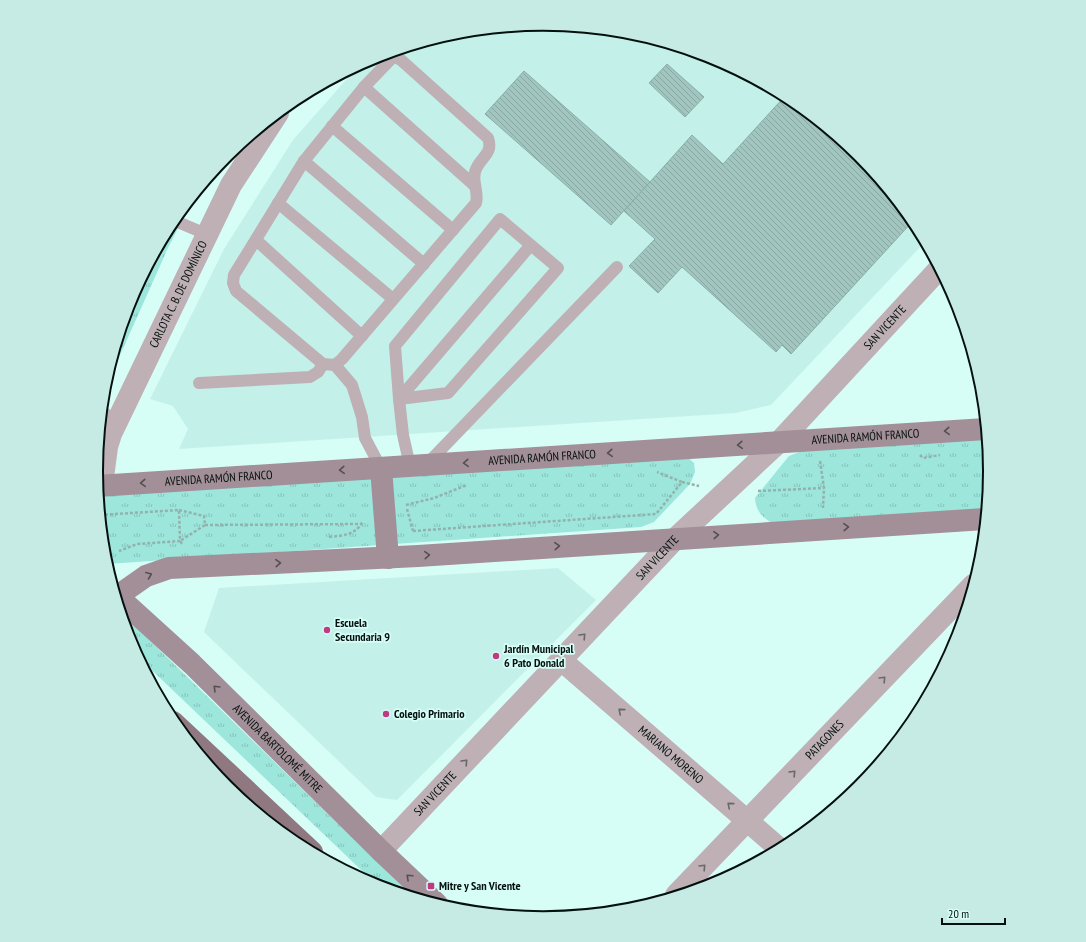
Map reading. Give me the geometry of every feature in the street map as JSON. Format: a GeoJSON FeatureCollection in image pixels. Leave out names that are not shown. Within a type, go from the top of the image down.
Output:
{"type":"FeatureCollection","features":[{"type":"Feature","properties":{"kind":"main road","name":"AVENIDA RAMÓN FRANCO"},"geometry":{"type":"LineString","coordinates":[[104,486],[981,429]]}},
{"type":"Feature","properties":{"kind":"main road"},"geometry":{"type":"LineString","coordinates":[[381,468],[388,558]]}},
{"type":"Feature","properties":{"kind":"main road"},"geometry":{"type":"LineString","coordinates":[[121,594],[146,576],[169,568],[388,558],[980,519]]}},
{"type":"Feature","properties":{"kind":"main road","name":"AVENIDA BARTOLOMÉ MITRE"},"geometry":{"type":"LineString","coordinates":[[123,601],[192,664],[428,896]]}},
{"type":"Feature","properties":{"kind":"main road"},"geometry":{"type":"LineString","coordinates":[[203,750],[286,828]]}},
{"type":"Feature","properties":{"kind":"street","name":"CARLOTA C. B. DE DOMÍNICO"},"geometry":{"type":"LineString","coordinates":[[103,469],[107,447],[109,417],[231,184],[269,127]]}},
{"type":"Feature","properties":{"kind":"street","name":"SAN VICENTE"},"geometry":{"type":"LineString","coordinates":[[381,851],[677,538],[779,442],[936,272]]}},
{"type":"Feature","properties":{"kind":"street","name":"PATAGONES"},"geometry":{"type":"LineString","coordinates":[[682,888],[966,593]]}},
{"type":"Feature","properties":{"kind":"street","name":"MARIANO MORENO"},"geometry":{"type":"LineString","coordinates":[[561,660],[775,844]]}},
{"type":"Feature","properties":{"kind":"lane"},"geometry":{"type":"LineString","coordinates":[[199,383],[310,377],[329,365],[362,336],[476,203],[478,196],[474,177],[477,165],[491,146],[488,138],[396,57],[391,59],[364,87],[304,161],[234,275],[233,283],[236,291],[329,365],[352,385],[362,417],[365,438],[381,468]]}},
{"type":"Feature","properties":{"kind":"lane"},"geometry":{"type":"LineString","coordinates":[[364,87],[475,186]]}},
{"type":"Feature","properties":{"kind":"lane"},"geometry":{"type":"LineString","coordinates":[[332,126],[453,230]]}},
{"type":"Feature","properties":{"kind":"lane"},"geometry":{"type":"LineString","coordinates":[[304,161],[424,264]]}},
{"type":"Feature","properties":{"kind":"lane"},"geometry":{"type":"LineString","coordinates":[[278,203],[393,299]]}},
{"type":"Feature","properties":{"kind":"lane"},"geometry":{"type":"LineString","coordinates":[[399,399],[448,393],[558,268],[530,246],[500,219],[394,346],[399,399],[403,435],[418,466],[617,267]]}},
{"type":"Feature","properties":{"kind":"lane"},"geometry":{"type":"LineString","coordinates":[[180,223],[206,234]]}},
{"type":"Feature","properties":{"kind":"lane"},"geometry":{"type":"LineString","coordinates":[[256,240],[362,336]]}},
{"type":"Feature","properties":{"kind":"lane"},"geometry":{"type":"LineString","coordinates":[[399,399],[530,246]]}},
{"type":"Feature","properties":{"kind":"path"},"geometry":{"type":"LineString","coordinates":[[413,531],[656,514],[682,482],[653,471]]}},
{"type":"Feature","properties":{"kind":"path"},"geometry":{"type":"LineString","coordinates":[[327,537],[351,535],[357,531],[364,518],[398,511],[400,506],[434,498],[473,483]]}},
{"type":"Feature","properties":{"kind":"path"},"geometry":{"type":"LineString","coordinates":[[406,504],[418,556]]}},
{"type":"Feature","properties":{"kind":"path"},"geometry":{"type":"LineString","coordinates":[[179,510],[180,541],[186,550]]}},
{"type":"Feature","properties":{"kind":"path"},"geometry":{"type":"LineString","coordinates":[[106,515],[179,510],[204,516],[205,525]]}},
{"type":"Feature","properties":{"kind":"path"},"geometry":{"type":"LineString","coordinates":[[119,551],[137,544],[180,541],[205,525],[362,524]]}},
{"type":"Feature","properties":{"kind":"shaded area"},"geometry":{"type":"Polygon","coordinates":[[[514,32],[572,32],[629,39],[684,54],[738,76],[787,105],[811,122],[833,140],[874,181],[892,203],[921,246],[771,405],[736,413],[179,449],[188,429],[173,406],[150,399],[224,249],[293,140],[350,75],[402,54],[457,39],[514,32]]]}},
{"type":"Feature","properties":{"kind":"shaded area","name":"Colegio Primario"},"geometry":{"type":"Polygon","coordinates":[[[558,568],[596,600],[397,800],[376,797],[204,632],[219,588],[558,568]]]}},
{"type":"Feature","properties":{"kind":"green space"},"geometry":{"type":"Polygon","coordinates":[[[183,219],[168,248],[150,273],[183,219]]]}},
{"type":"Feature","properties":{"kind":"green space"},"geometry":{"type":"Polygon","coordinates":[[[168,248],[116,363],[126,330],[150,273],[168,248]]]}},
{"type":"Feature","properties":{"kind":"green space"},"geometry":{"type":"Polygon","coordinates":[[[981,436],[983,471],[981,509],[772,523],[758,510],[755,498],[789,456],[804,450],[981,436]]]}},
{"type":"Feature","properties":{"kind":"green space"},"geometry":{"type":"Polygon","coordinates":[[[686,456],[694,463],[695,472],[690,484],[654,522],[641,527],[113,564],[104,493],[686,456]]]}},
{"type":"Feature","properties":{"kind":"green space"},"geometry":{"type":"Polygon","coordinates":[[[130,624],[133,624],[405,889],[365,874],[149,667],[130,624]]]}},
{"type":"Feature","properties":{"kind":"building"},"geometry":{"type":"Polygon","coordinates":[[[667,64],[704,97],[685,117],[649,83],[667,64]]]}},
{"type":"Feature","properties":{"kind":"building"},"geometry":{"type":"Polygon","coordinates":[[[524,71],[650,182],[611,225],[485,114],[524,71]]]}},
{"type":"Feature","properties":{"kind":"building"},"geometry":{"type":"Polygon","coordinates":[[[780,101],[811,122],[854,160],[874,181],[908,226],[791,354],[782,345],[776,352],[682,267],[658,293],[629,266],[655,239],[624,211],[692,135],[723,164],[780,101]]]}},
{"type":"Feature","properties":{"kind":"place","name":"Escuela Secundaria 9"},"geometry":{"type":"Point","coordinates":[327,630]}},
{"type":"Feature","properties":{"kind":"place","name":"Jardín Municipal 6 Pato Donald"},"geometry":{"type":"Point","coordinates":[496,656]}},
{"type":"Feature","properties":{"kind":"place","name":"Colegio Primario"},"geometry":{"type":"Point","coordinates":[386,714]}},
{"type":"Feature","properties":{"kind":"place","name":"Mitre y San Vicente"},"geometry":{"type":"Point","coordinates":[431,886]}}]}
